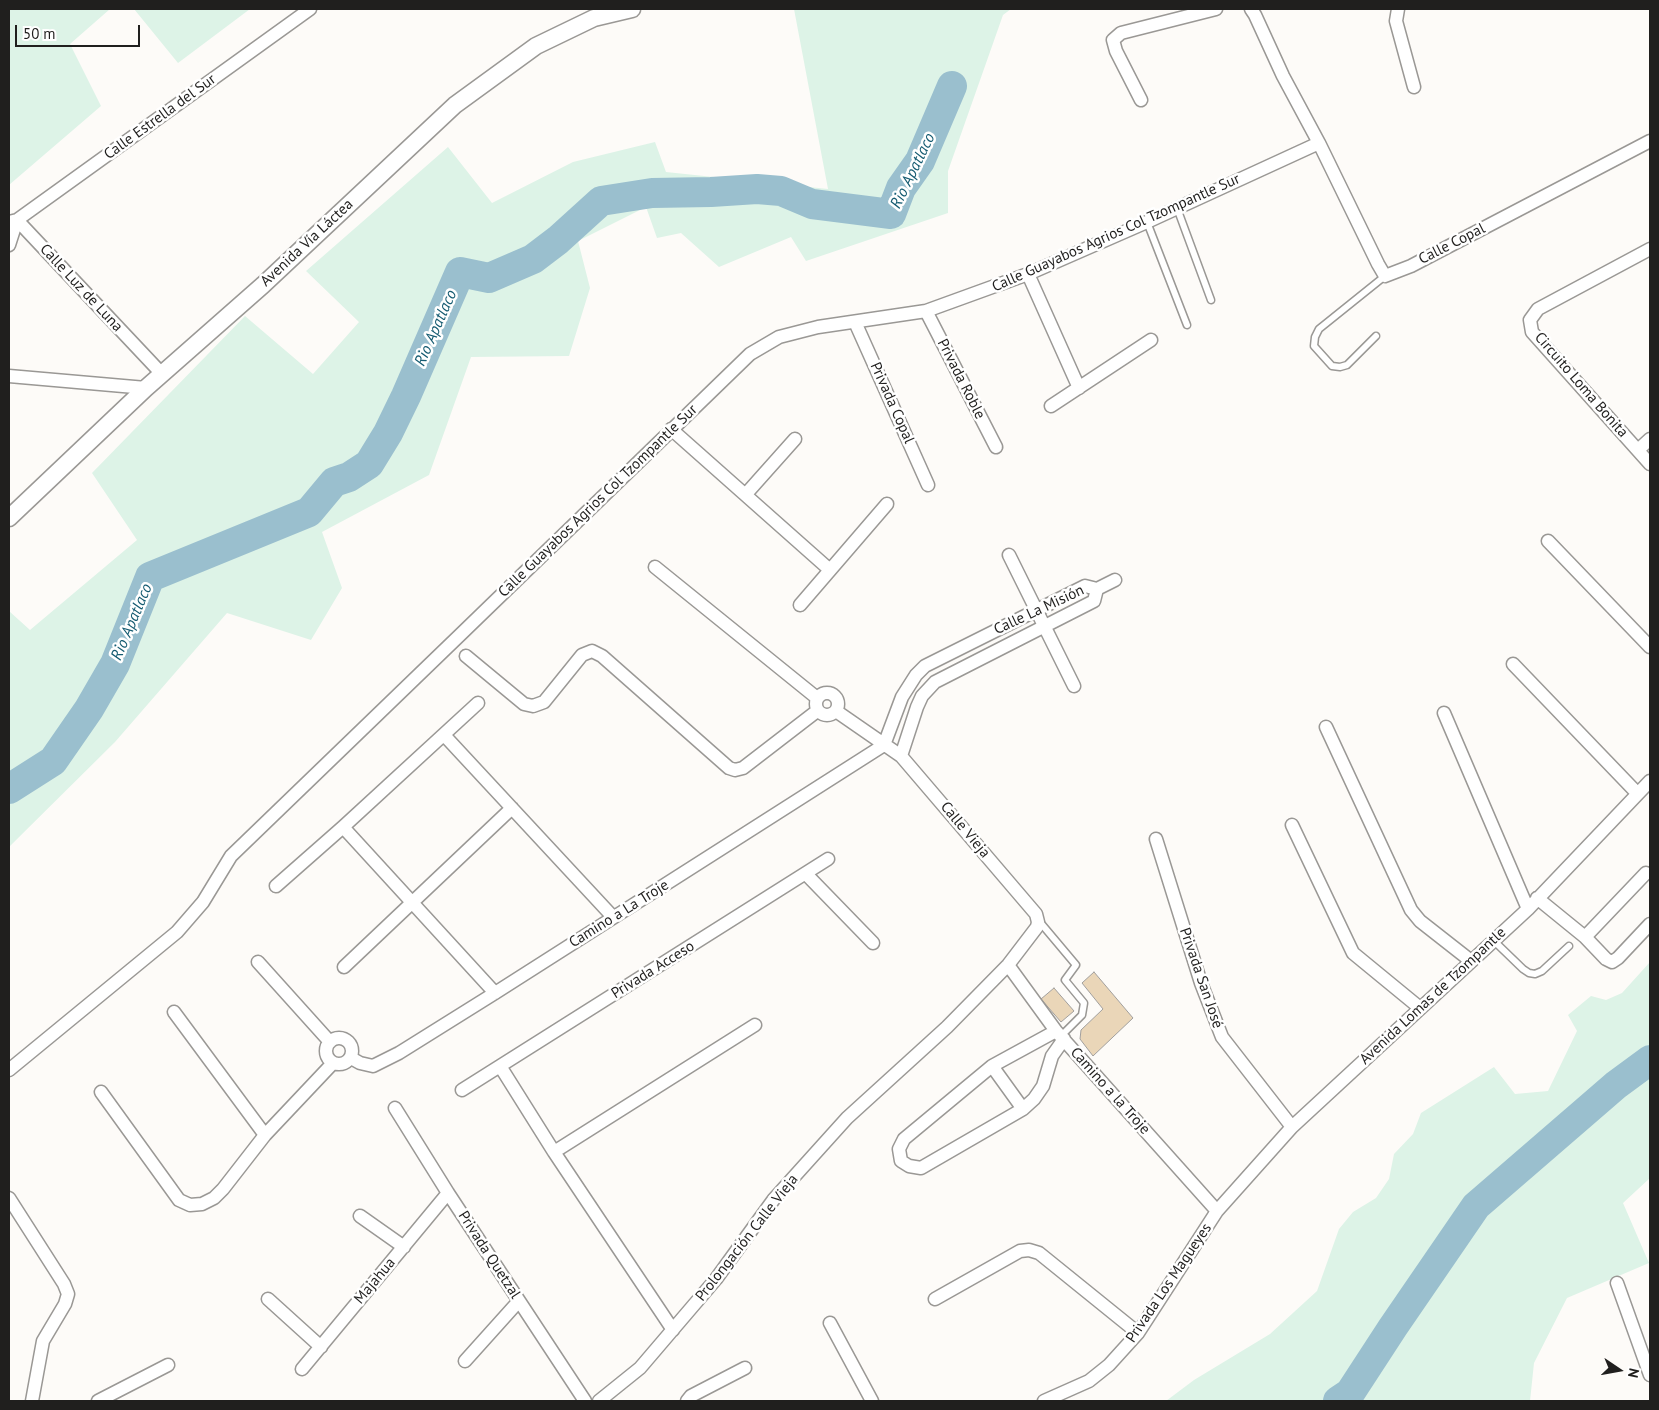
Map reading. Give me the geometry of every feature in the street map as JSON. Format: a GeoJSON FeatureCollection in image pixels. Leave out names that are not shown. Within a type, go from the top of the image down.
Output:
{"type":"FeatureCollection","features":[{"type":"Feature","properties":{"kind":"street","name":"Calle Estrella del Sur"},"geometry":{"type":"LineString","coordinates":[[13,221],[310,9]]}},
{"type":"Feature","properties":{"kind":"street","name":"Avenida Vía Láctea"},"geometry":{"type":"LineString","coordinates":[[9,518],[146,388],[262,285],[455,105],[536,46],[594,18],[632,9]]}},
{"type":"Feature","properties":{"kind":"street"},"geometry":{"type":"LineString","coordinates":[[1141,100],[1116,52],[1113,40],[1122,33],[1216,9]]}},
{"type":"Feature","properties":{"kind":"street"},"geometry":{"type":"LineString","coordinates":[[1251,9],[1385,276]]}},
{"type":"Feature","properties":{"kind":"street"},"geometry":{"type":"LineString","coordinates":[[1398,9],[1396,21],[1414,86]]}},
{"type":"Feature","properties":{"kind":"street","name":"Calle Copal"},"geometry":{"type":"LineString","coordinates":[[1385,276],[1411,266],[1650,141]]}},
{"type":"Feature","properties":{"kind":"street","name":"Calle Guayabos Agrios Col Tzompantle Sur"},"geometry":{"type":"LineString","coordinates":[[9,1070],[177,932],[203,902],[231,856],[750,354],[779,337],[818,327],[926,311],[1028,274],[1319,143]]}},
{"type":"Feature","properties":{"kind":"street"},"geometry":{"type":"LineString","coordinates":[[9,244],[13,221]]}},
{"type":"Feature","properties":{"kind":"street","name":"Calle Luz de Luna"},"geometry":{"type":"LineString","coordinates":[[13,221],[162,374]]}},
{"type":"Feature","properties":{"kind":"street","name":"Circuito Loma Bonita"},"geometry":{"type":"LineString","coordinates":[[1650,249],[1538,309],[1530,320],[1532,332],[1650,464]]}},
{"type":"Feature","properties":{"kind":"street"},"geometry":{"type":"LineString","coordinates":[[1028,274],[1079,388]]}},
{"type":"Feature","properties":{"kind":"street","name":"Privada Roble"},"geometry":{"type":"LineString","coordinates":[[926,311],[996,446]]}},
{"type":"Feature","properties":{"kind":"street","name":"Privada Copal"},"geometry":{"type":"LineString","coordinates":[[855,322],[928,485]]}},
{"type":"Feature","properties":{"kind":"street"},"geometry":{"type":"LineString","coordinates":[[1051,406],[1151,340]]}},
{"type":"Feature","properties":{"kind":"street"},"geometry":{"type":"LineString","coordinates":[[9,376],[146,388]]}},
{"type":"Feature","properties":{"kind":"street"},"geometry":{"type":"LineString","coordinates":[[671,429],[830,570]]}},
{"type":"Feature","properties":{"kind":"street"},"geometry":{"type":"LineString","coordinates":[[746,494],[795,439]]}},
{"type":"Feature","properties":{"kind":"street"},"geometry":{"type":"LineString","coordinates":[[1638,450],[1650,440]]}},
{"type":"Feature","properties":{"kind":"street"},"geometry":{"type":"LineString","coordinates":[[800,606],[887,504]]}},
{"type":"Feature","properties":{"kind":"street"},"geometry":{"type":"LineString","coordinates":[[1548,541],[1650,647]]}},
{"type":"Feature","properties":{"kind":"street"},"geometry":{"type":"LineString","coordinates":[[1009,555],[1074,686]]}},
{"type":"Feature","properties":{"kind":"street"},"geometry":{"type":"LineString","coordinates":[[655,567],[818,698]]}},
{"type":"Feature","properties":{"kind":"street"},"geometry":{"type":"LineString","coordinates":[[1097,589],[1115,580]]}},
{"type":"Feature","properties":{"kind":"street","name":"Calle La Misión"},"geometry":{"type":"LineString","coordinates":[[884,745],[902,697],[925,666],[1086,586],[1097,589],[1094,601],[935,682],[922,696],[912,719],[901,756]]}},
{"type":"Feature","properties":{"kind":"street"},"geometry":{"type":"LineString","coordinates":[[466,656],[524,704],[533,706],[544,702],[582,655],[592,651],[602,656],[729,768],[735,770],[743,768],[817,711]]}},
{"type":"Feature","properties":{"kind":"street"},"geometry":{"type":"LineString","coordinates":[[1514,664],[1646,787]]}},
{"type":"Feature","properties":{"kind":"street"},"geometry":{"type":"LineString","coordinates":[[910,684],[922,696]]}},
{"type":"Feature","properties":{"kind":"street"},"geometry":{"type":"LineString","coordinates":[[823,693],[831,693],[836,697],[838,704],[836,711],[830,716],[823,715],[817,711],[815,704],[818,698],[823,693]]}},
{"type":"Feature","properties":{"kind":"street"},"geometry":{"type":"LineString","coordinates":[[276,886],[344,827],[478,703]]}},
{"type":"Feature","properties":{"kind":"street","name":"Calle Vieja"},"geometry":{"type":"LineString","coordinates":[[836,711],[901,756],[1036,914],[1038,920]]}},
{"type":"Feature","properties":{"kind":"street"},"geometry":{"type":"LineString","coordinates":[[1444,713],[1528,909]]}},
{"type":"Feature","properties":{"kind":"street"},"geometry":{"type":"LineString","coordinates":[[1326,727],[1411,910],[1420,921],[1471,961]]}},
{"type":"Feature","properties":{"kind":"street"},"geometry":{"type":"LineString","coordinates":[[444,735],[614,917]]}},
{"type":"Feature","properties":{"kind":"street","name":"Camino a La Troje"},"geometry":{"type":"LineString","coordinates":[[351,1058],[360,1064],[373,1066],[398,1053],[884,745]]}},
{"type":"Feature","properties":{"kind":"street","name":"Avenida Lomas de Tzompantle"},"geometry":{"type":"LineString","coordinates":[[1218,1212],[1292,1127],[1528,909],[1646,787]]}},
{"type":"Feature","properties":{"kind":"street"},"geometry":{"type":"LineString","coordinates":[[344,967],[512,808]]}},
{"type":"Feature","properties":{"kind":"street"},"geometry":{"type":"LineString","coordinates":[[1292,824],[1353,953],[1420,1008]]}},
{"type":"Feature","properties":{"kind":"street"},"geometry":{"type":"LineString","coordinates":[[344,827],[495,993]]}},
{"type":"Feature","properties":{"kind":"street","name":"Privada San José"},"geometry":{"type":"LineString","coordinates":[[1156,838],[1201,983],[1222,1037],[1292,1127]]}},
{"type":"Feature","properties":{"kind":"street","name":"Privada Acceso"},"geometry":{"type":"LineString","coordinates":[[462,1090],[828,859]]}},
{"type":"Feature","properties":{"kind":"street"},"geometry":{"type":"LineString","coordinates":[[1585,937],[1646,873]]}},
{"type":"Feature","properties":{"kind":"street"},"geometry":{"type":"LineString","coordinates":[[806,874],[873,943]]}},
{"type":"Feature","properties":{"kind":"street"},"geometry":{"type":"LineString","coordinates":[[1537,898],[1585,937],[1606,959],[1612,962],[1650,924]]}},
{"type":"Feature","properties":{"kind":"street","name":"Prolongación Calle Vieja"},"geometry":{"type":"LineString","coordinates":[[599,1401],[640,1368],[716,1279],[774,1199],[847,1118],[947,1027],[1008,965],[1037,927],[1038,920]]}},
{"type":"Feature","properties":{"kind":"street"},"geometry":{"type":"LineString","coordinates":[[258,962],[330,1042]]}},
{"type":"Feature","properties":{"kind":"street","name":"Camino a la Troje"},"geometry":{"type":"LineString","coordinates":[[1008,965],[1060,1035],[1218,1212]]}},
{"type":"Feature","properties":{"kind":"street"},"geometry":{"type":"LineString","coordinates":[[174,1012],[265,1135]]}},
{"type":"Feature","properties":{"kind":"street"},"geometry":{"type":"LineString","coordinates":[[554,1152],[755,1025]]}},
{"type":"Feature","properties":{"kind":"street"},"geometry":{"type":"LineString","coordinates":[[1060,1035],[1044,1086],[1023,1109],[921,1168],[909,1166],[901,1161],[900,1149],[904,1139],[992,1066],[1060,1035]]}},
{"type":"Feature","properties":{"kind":"street"},"geometry":{"type":"LineString","coordinates":[[338,1038],[346,1040],[351,1045],[351,1058],[341,1064],[333,1063],[328,1057],[327,1049],[330,1042],[338,1038]]}},
{"type":"Feature","properties":{"kind":"street"},"geometry":{"type":"LineString","coordinates":[[101,1092],[179,1200],[190,1205],[202,1204],[214,1198],[223,1189],[265,1135],[333,1063]]}},
{"type":"Feature","properties":{"kind":"street"},"geometry":{"type":"LineString","coordinates":[[500,1066],[554,1152],[673,1330]]}},
{"type":"Feature","properties":{"kind":"street"},"geometry":{"type":"LineString","coordinates":[[992,1066],[1023,1109]]}},
{"type":"Feature","properties":{"kind":"street","name":"Privada Quetzal"},"geometry":{"type":"LineString","coordinates":[[395,1108],[518,1302],[584,1401]]}},
{"type":"Feature","properties":{"kind":"street","name":"Majahua"},"geometry":{"type":"LineString","coordinates":[[302,1369],[448,1193]]}},
{"type":"Feature","properties":{"kind":"street"},"geometry":{"type":"LineString","coordinates":[[9,1198],[64,1284],[68,1294],[65,1304],[43,1340],[32,1401]]}},
{"type":"Feature","properties":{"kind":"street","name":"Privada Los Magueyes"},"geometry":{"type":"LineString","coordinates":[[1044,1401],[1089,1381],[1109,1365],[1138,1333],[1218,1212]]}},
{"type":"Feature","properties":{"kind":"street"},"geometry":{"type":"LineString","coordinates":[[360,1216],[404,1247]]}},
{"type":"Feature","properties":{"kind":"street"},"geometry":{"type":"LineString","coordinates":[[935,1299],[1020,1251],[1029,1250],[1039,1253],[1138,1333]]}},
{"type":"Feature","properties":{"kind":"street"},"geometry":{"type":"LineString","coordinates":[[1617,1283],[1650,1375]]}},
{"type":"Feature","properties":{"kind":"street"},"geometry":{"type":"LineString","coordinates":[[268,1299],[321,1347]]}},
{"type":"Feature","properties":{"kind":"street"},"geometry":{"type":"LineString","coordinates":[[465,1361],[518,1302]]}},
{"type":"Feature","properties":{"kind":"street"},"geometry":{"type":"LineString","coordinates":[[830,1323],[872,1401]]}},
{"type":"Feature","properties":{"kind":"street"},"geometry":{"type":"LineString","coordinates":[[98,1401],[168,1366]]}},
{"type":"Feature","properties":{"kind":"street"},"geometry":{"type":"LineString","coordinates":[[687,1401],[691,1396],[744,1368]]}},
{"type":"Feature","properties":{"kind":"lane"},"geometry":{"type":"LineString","coordinates":[[1177,208],[1211,300]]}},
{"type":"Feature","properties":{"kind":"lane"},"geometry":{"type":"LineString","coordinates":[[1146,222],[1186,326]]}},
{"type":"Feature","properties":{"kind":"lane"},"geometry":{"type":"LineString","coordinates":[[1376,336],[1347,365],[1340,367],[1332,366],[1314,346],[1314,337],[1319,329],[1385,276]]}},
{"type":"Feature","properties":{"kind":"lane"},"geometry":{"type":"LineString","coordinates":[[1038,920],[1076,965],[1065,980],[1084,1003],[1082,1015],[1060,1035]]}},
{"type":"Feature","properties":{"kind":"lane"},"geometry":{"type":"LineString","coordinates":[[1493,940],[1523,969],[1528,973],[1534,974],[1542,971],[1569,946]]}},
{"type":"Feature","properties":{"kind":"green space"},"geometry":{"type":"Polygon","coordinates":[[[9,9],[110,9],[70,44],[101,106],[9,185],[9,9]]]}},
{"type":"Feature","properties":{"kind":"green space"},"geometry":{"type":"Polygon","coordinates":[[[134,9],[250,9],[178,63],[134,9]]]}},
{"type":"Feature","properties":{"kind":"green space"},"geometry":{"type":"Polygon","coordinates":[[[794,9],[1011,9],[1003,15],[948,171],[948,213],[806,261],[791,237],[719,267],[681,233],[657,238],[646,207],[578,241],[590,288],[569,356],[471,357],[429,475],[322,532],[342,588],[311,640],[227,613],[115,742],[9,847],[9,611],[30,630],[137,540],[92,473],[245,316],[313,374],[359,322],[306,271],[448,147],[492,203],[573,162],[655,142],[666,172],[828,189],[794,9]]]}},
{"type":"Feature","properties":{"kind":"green space"},"geometry":{"type":"Polygon","coordinates":[[[1650,962],[1650,1178],[1623,1203],[1649,1263],[1567,1298],[1534,1363],[1530,1401],[1166,1401],[1194,1380],[1270,1334],[1317,1291],[1339,1229],[1353,1212],[1376,1198],[1389,1179],[1394,1154],[1413,1134],[1421,1113],[1494,1067],[1515,1094],[1548,1091],[1577,1031],[1568,1015],[1591,996],[1606,1000],[1622,993],[1650,962]]]}},
{"type":"Feature","properties":{"kind":"building"},"geometry":{"type":"Polygon","coordinates":[[[1094,972],[1133,1018],[1093,1056],[1080,1039],[1081,1030],[1103,1009],[1082,983],[1094,972]]]}},
{"type":"Feature","properties":{"kind":"building"},"geometry":{"type":"Polygon","coordinates":[[[1054,988],[1074,1011],[1061,1022],[1041,999],[1054,988]]]}},
{"type":"Feature","properties":{"kind":"waterway","name":"Rio Apatlaco"},"geometry":{"type":"LineString","coordinates":[[9,789],[53,761],[89,709],[115,664],[150,577],[309,512],[334,482],[349,477],[369,464],[388,433],[406,396],[460,272],[489,278],[533,259],[558,240],[601,201],[652,193],[757,189],[781,191],[812,204],[891,214],[901,188],[920,161],[952,86]]}},
{"type":"Feature","properties":{"kind":"waterway"},"geometry":{"type":"LineString","coordinates":[[1338,1401],[1350,1393],[1476,1206],[1616,1085],[1650,1060]]}}]}
